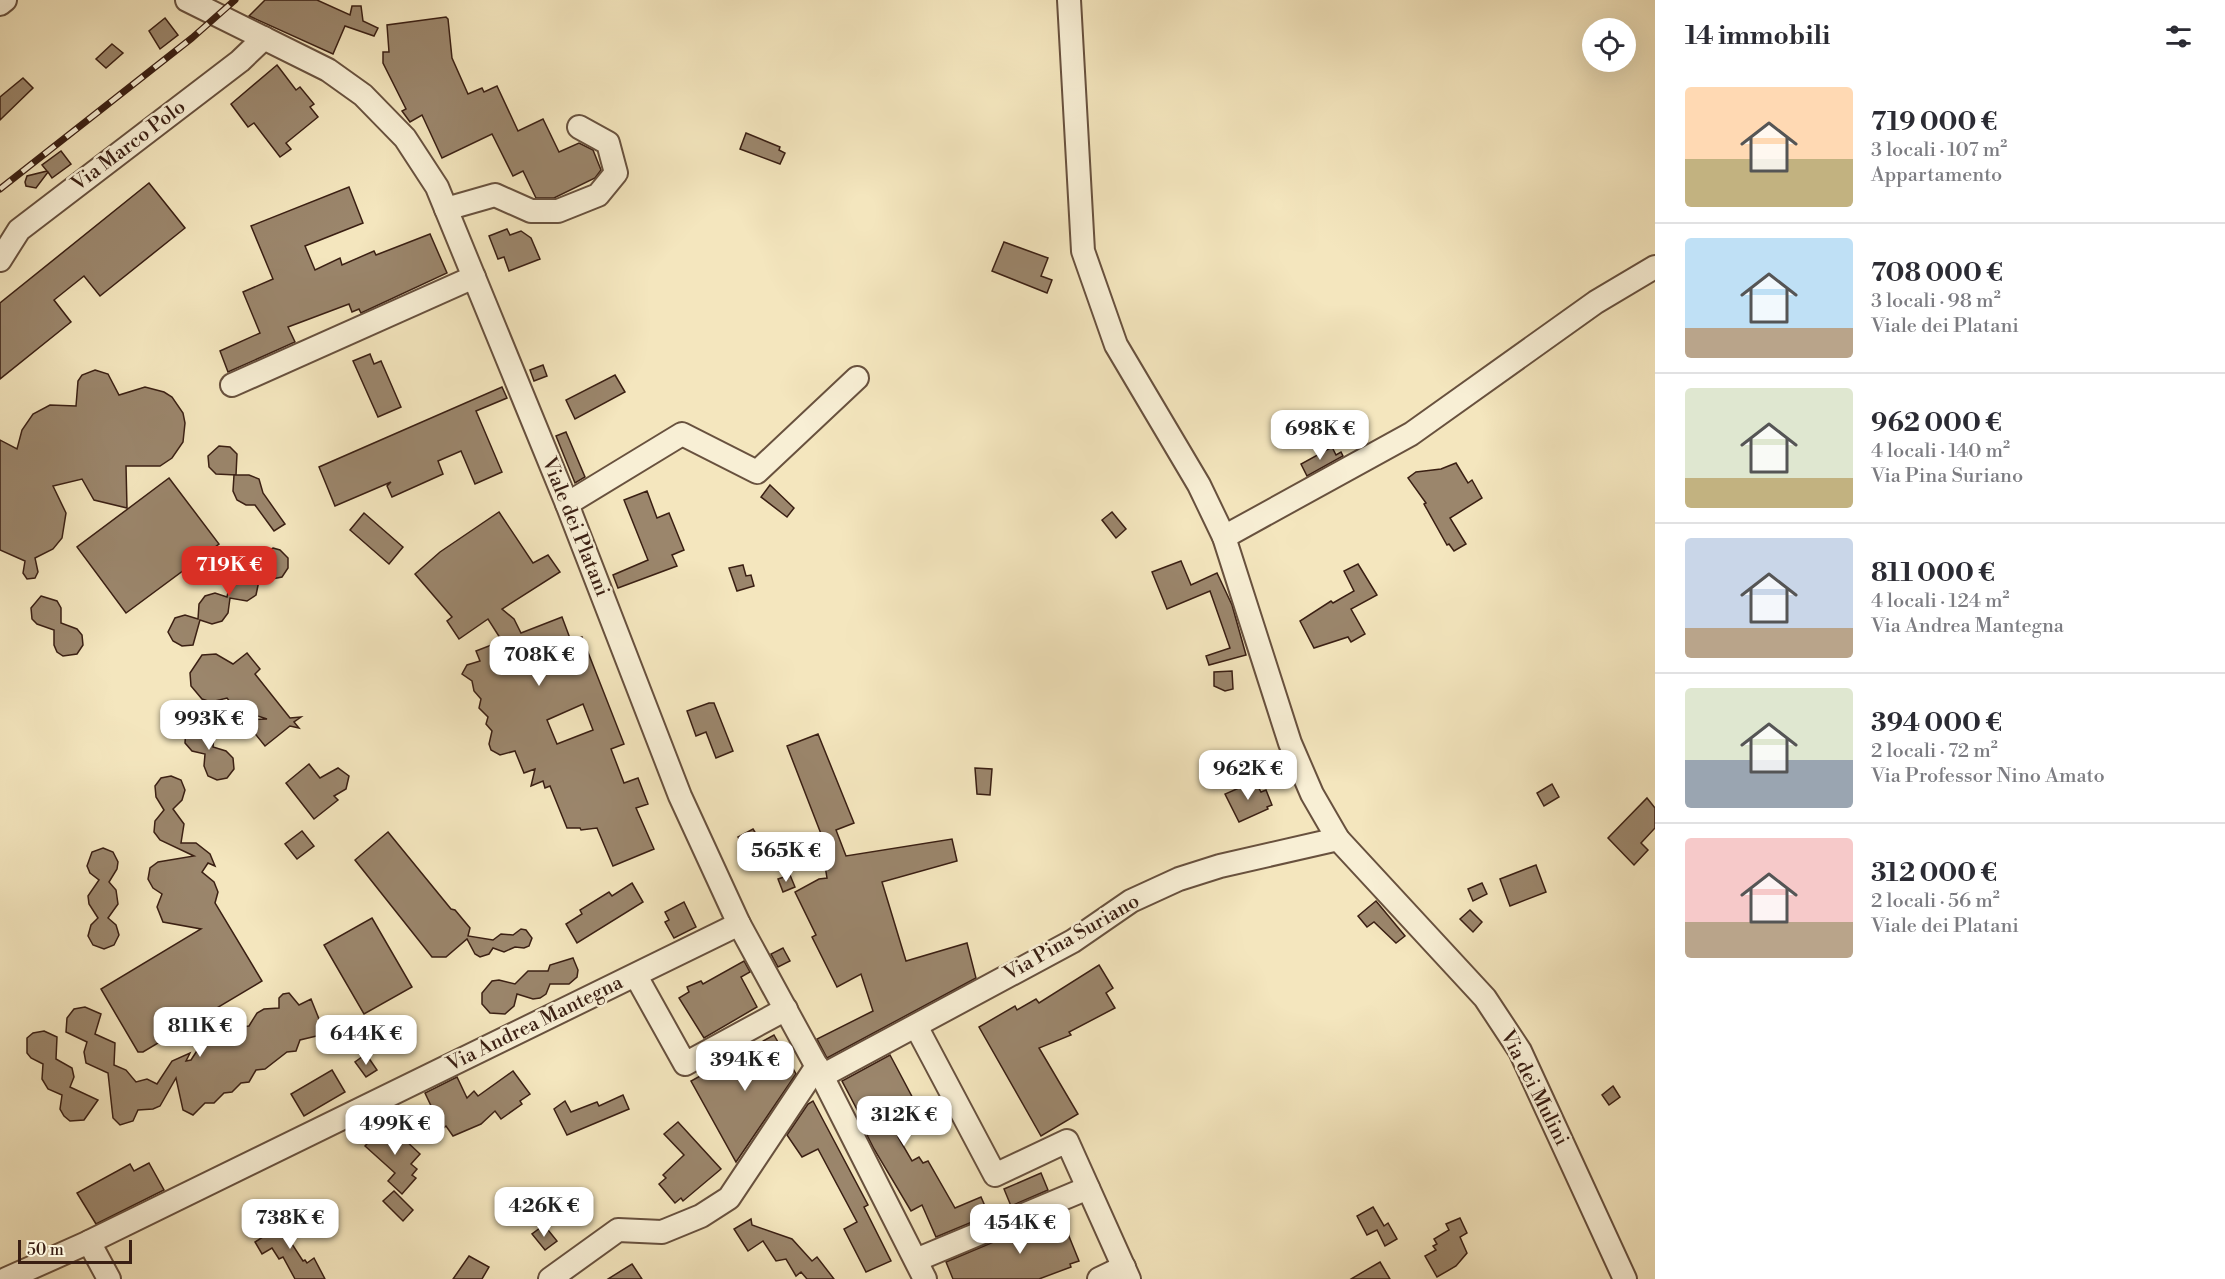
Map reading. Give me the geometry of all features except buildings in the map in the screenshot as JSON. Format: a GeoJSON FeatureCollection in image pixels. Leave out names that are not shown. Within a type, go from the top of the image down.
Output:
{"type":"FeatureCollection","features":[{"type":"Feature","properties":{"kind":"street"},"geometry":{"type":"LineString","coordinates":[[0,4],[5,0]]}},
{"type":"Feature","properties":{"kind":"street","name":"Viale dei Platani"},"geometry":{"type":"LineString","coordinates":[[187,0],[214,5],[264,38],[328,70],[363,95],[387,117],[421,160],[446,209],[567,504],[680,796],[739,924],[819,1071],[920,1269]]}},
{"type":"Feature","properties":{"kind":"street","name":"Via dei Mulini"},"geometry":{"type":"LineString","coordinates":[[1069,0],[1083,251],[1116,345],[1199,485],[1224,537],[1290,743],[1312,794],[1338,839],[1485,998],[1520,1051],[1625,1279]]}},
{"type":"Feature","properties":{"kind":"street","name":"Via Marco Polo"},"geometry":{"type":"LineString","coordinates":[[0,260],[19,230],[240,61],[264,38]]}},
{"type":"Feature","properties":{"kind":"street"},"geometry":{"type":"LineString","coordinates":[[446,209],[495,195],[531,211],[558,211],[598,195],[616,173],[608,143],[579,127]]}},
{"type":"Feature","properties":{"kind":"street"},"geometry":{"type":"LineString","coordinates":[[1224,537],[1411,434],[1596,302],[1655,267]]}},
{"type":"Feature","properties":{"kind":"street"},"geometry":{"type":"LineString","coordinates":[[232,385],[474,277]]}},
{"type":"Feature","properties":{"kind":"street"},"geometry":{"type":"LineString","coordinates":[[567,504],[682,434],[758,472],[857,378]]}},
{"type":"Feature","properties":{"kind":"street","name":"Via Pina Suriano"},"geometry":{"type":"LineString","coordinates":[[819,1071],[916,1026],[1072,941],[1131,902],[1179,879],[1220,866],[1338,839]]}},
{"type":"Feature","properties":{"kind":"street","name":"Via Andrea Mantegna"},"geometry":{"type":"LineString","coordinates":[[6,1279],[89,1242],[739,924]]}},
{"type":"Feature","properties":{"kind":"street"},"geometry":{"type":"LineString","coordinates":[[636,976],[685,1064],[786,1009]]}},
{"type":"Feature","properties":{"kind":"street"},"geometry":{"type":"LineString","coordinates":[[916,1026],[995,1175],[1067,1141],[1127,1273],[1099,1279]]}},
{"type":"Feature","properties":{"kind":"street"},"geometry":{"type":"LineString","coordinates":[[550,1279],[618,1230],[662,1232],[701,1216],[729,1198],[819,1071]]}},
{"type":"Feature","properties":{"kind":"street"},"geometry":{"type":"LineString","coordinates":[[920,1269],[1088,1188]]}},
{"type":"Feature","properties":{"kind":"street"},"geometry":{"type":"LineString","coordinates":[[89,1242],[109,1279]]}},
{"type":"Feature","properties":{"kind":"railway"},"geometry":{"type":"LineString","coordinates":[[0,189],[192,38],[235,0]]}}]}
